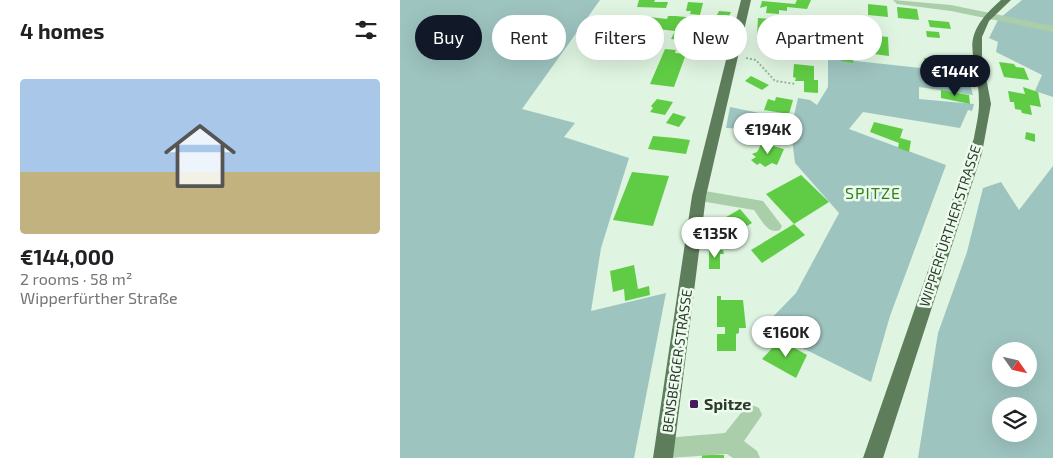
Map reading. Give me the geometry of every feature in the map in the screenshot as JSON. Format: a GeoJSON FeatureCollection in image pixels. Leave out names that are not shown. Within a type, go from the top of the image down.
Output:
{"type":"FeatureCollection","features":[{"type":"Feature","properties":{"kind":"main road","name":"BENSBERGER STRASSE"},"geometry":{"type":"LineString","coordinates":[[743,15],[746,0]]}},
{"type":"Feature","properties":{"kind":"main road","name":"WIPPERFÜRTHER STRASSE"},"geometry":{"type":"LineString","coordinates":[[873,458],[971,167],[983,124],[986,105],[976,55],[978,30],[987,16],[1006,0]]}},
{"type":"Feature","properties":{"kind":"main road","name":"BENSBERGER STRASSE"},"geometry":{"type":"LineString","coordinates":[[664,453],[699,196],[732,60]]}},
{"type":"Feature","properties":{"kind":"street"},"geometry":{"type":"LineString","coordinates":[[897,1],[1053,29]]}},
{"type":"Feature","properties":{"kind":"street"},"geometry":{"type":"LineString","coordinates":[[699,196],[758,205],[774,226]]}},
{"type":"Feature","properties":{"kind":"street"},"geometry":{"type":"LineString","coordinates":[[664,453],[730,443],[752,415]]}},
{"type":"Feature","properties":{"kind":"street"},"geometry":{"type":"LineString","coordinates":[[730,443],[750,458]]}},
{"type":"Feature","properties":{"kind":"path"},"geometry":{"type":"LineString","coordinates":[[747,58],[756,60],[775,81],[796,84]]}},
{"type":"Feature","properties":{"kind":"shaded area"},"geometry":{"type":"Polygon","coordinates":[[[400,0],[600,0],[589,15],[576,15],[576,34],[566,48],[566,15],[492,15],[492,60],[557,60],[522,109],[575,123],[564,137],[629,158],[601,248],[591,311],[666,293],[634,458],[400,458],[400,0]]]}},
{"type":"Feature","properties":{"kind":"shaded area"},"geometry":{"type":"Polygon","coordinates":[[[1022,0],[1053,0],[1053,28],[1000,18],[1022,0]]]}},
{"type":"Feature","properties":{"kind":"shaded area"},"geometry":{"type":"Polygon","coordinates":[[[998,20],[1053,30],[1053,97],[1035,91],[1042,75],[996,52],[998,42],[989,38],[998,20]]]}},
{"type":"Feature","properties":{"kind":"shaded area"},"geometry":{"type":"Polygon","coordinates":[[[828,60],[847,60],[967,73],[973,95],[919,87],[919,99],[974,104],[972,111],[968,110],[960,128],[863,112],[849,129],[946,165],[890,316],[871,382],[762,328],[796,293],[839,213],[795,163],[791,131],[726,128],[730,107],[793,120],[798,98],[810,100],[817,105],[828,87],[828,60]]]}},
{"type":"Feature","properties":{"kind":"shaded area"},"geometry":{"type":"Polygon","coordinates":[[[1053,166],[1053,458],[918,458],[938,333],[967,252],[983,188],[1001,182],[1019,210],[1053,166]]]}},
{"type":"Feature","properties":{"kind":"building"},"geometry":{"type":"Polygon","coordinates":[[[639,0],[668,2],[666,8],[637,7],[639,0]]]}},
{"type":"Feature","properties":{"kind":"building"},"geometry":{"type":"Polygon","coordinates":[[[797,0],[811,0],[807,9],[787,7],[787,11],[779,10],[779,14],[766,13],[767,6],[760,8],[762,1],[795,4],[797,0]]]}},
{"type":"Feature","properties":{"kind":"building"},"geometry":{"type":"Polygon","coordinates":[[[688,2],[703,3],[700,15],[690,14],[691,11],[686,11],[688,2]]]}},
{"type":"Feature","properties":{"kind":"building"},"geometry":{"type":"Polygon","coordinates":[[[868,4],[887,6],[888,17],[868,15],[868,4]]]}},
{"type":"Feature","properties":{"kind":"building"},"geometry":{"type":"Polygon","coordinates":[[[897,7],[917,9],[919,20],[898,18],[897,7]]]}},
{"type":"Feature","properties":{"kind":"building"},"geometry":{"type":"Polygon","coordinates":[[[719,11],[731,12],[730,15],[717,15],[719,11]]]}},
{"type":"Feature","properties":{"kind":"building"},"geometry":{"type":"Polygon","coordinates":[[[668,16],[674,16],[674,31],[664,30],[664,19],[667,19],[668,16]]]}},
{"type":"Feature","properties":{"kind":"building"},"geometry":{"type":"Polygon","coordinates":[[[928,20],[949,22],[951,29],[930,27],[928,20]]]}},
{"type":"Feature","properties":{"kind":"building"},"geometry":{"type":"Polygon","coordinates":[[[926,31],[939,32],[940,38],[927,37],[926,31]]]}},
{"type":"Feature","properties":{"kind":"building"},"geometry":{"type":"Polygon","coordinates":[[[882,36],[888,37],[889,56],[882,55],[882,36]]]}},
{"type":"Feature","properties":{"kind":"building"},"geometry":{"type":"Polygon","coordinates":[[[665,49],[674,50],[674,60],[684,60],[674,87],[650,84],[660,60],[664,60],[665,49]]]}},
{"type":"Feature","properties":{"kind":"building"},"geometry":{"type":"Polygon","coordinates":[[[936,56],[945,57],[945,60],[951,60],[953,69],[935,67],[935,70],[922,69],[921,65],[926,66],[924,58],[936,59],[936,56]]]}},
{"type":"Feature","properties":{"kind":"building"},"geometry":{"type":"Polygon","coordinates":[[[841,60],[853,60],[853,63],[841,60]]]}},
{"type":"Feature","properties":{"kind":"building"},"geometry":{"type":"Polygon","coordinates":[[[999,62],[1014,64],[1016,67],[1024,68],[1029,80],[1004,77],[999,62]]]}},
{"type":"Feature","properties":{"kind":"building"},"geometry":{"type":"Polygon","coordinates":[[[794,64],[814,66],[814,80],[818,80],[818,93],[804,92],[804,81],[795,81],[796,78],[793,77],[794,64]]]}},
{"type":"Feature","properties":{"kind":"building"},"geometry":{"type":"Polygon","coordinates":[[[751,76],[769,85],[762,90],[745,81],[751,76]]]}},
{"type":"Feature","properties":{"kind":"building"},"geometry":{"type":"Polygon","coordinates":[[[1023,87],[1038,92],[1041,107],[1030,105],[1032,115],[1015,109],[1014,102],[1010,102],[1008,91],[1025,94],[1023,87]]]}},
{"type":"Feature","properties":{"kind":"building"},"geometry":{"type":"Polygon","coordinates":[[[941,90],[969,95],[970,104],[941,98],[941,90]]]}},
{"type":"Feature","properties":{"kind":"building"},"geometry":{"type":"Polygon","coordinates":[[[776,97],[793,100],[789,114],[764,110],[768,99],[775,101],[776,97]]]}},
{"type":"Feature","properties":{"kind":"building"},"geometry":{"type":"Polygon","coordinates":[[[657,99],[673,102],[665,115],[650,112],[653,108],[651,106],[657,99]]]}},
{"type":"Feature","properties":{"kind":"building"},"geometry":{"type":"Polygon","coordinates":[[[673,113],[686,117],[679,127],[666,123],[673,113]]]}},
{"type":"Feature","properties":{"kind":"building"},"geometry":{"type":"Polygon","coordinates":[[[874,122],[903,129],[900,138],[911,141],[909,152],[898,148],[899,143],[870,132],[874,122]]]}},
{"type":"Feature","properties":{"kind":"building"},"geometry":{"type":"Polygon","coordinates":[[[1026,132],[1035,134],[1035,142],[1025,139],[1026,132]]]}},
{"type":"Feature","properties":{"kind":"building"},"geometry":{"type":"Polygon","coordinates":[[[653,136],[690,140],[686,154],[648,149],[653,136]]]}},
{"type":"Feature","properties":{"kind":"building"},"geometry":{"type":"Polygon","coordinates":[[[762,143],[784,149],[777,165],[772,163],[765,167],[760,163],[757,165],[751,160],[756,157],[752,154],[757,152],[762,143]]]}},
{"type":"Feature","properties":{"kind":"building"},"geometry":{"type":"Polygon","coordinates":[[[632,172],[669,176],[653,226],[613,220],[632,172]]]}},
{"type":"Feature","properties":{"kind":"building"},"geometry":{"type":"Polygon","coordinates":[[[801,175],[829,202],[794,224],[766,194],[801,175]]]}},
{"type":"Feature","properties":{"kind":"building"},"geometry":{"type":"Polygon","coordinates":[[[740,209],[752,223],[721,241],[709,227],[740,209]]]}},
{"type":"Feature","properties":{"kind":"building"},"geometry":{"type":"Polygon","coordinates":[[[794,224],[805,235],[762,263],[751,250],[794,224]]]}},
{"type":"Feature","properties":{"kind":"building"},"geometry":{"type":"Polygon","coordinates":[[[709,250],[723,250],[724,254],[720,254],[720,269],[709,269],[709,250]]]}},
{"type":"Feature","properties":{"kind":"building"},"geometry":{"type":"Polygon","coordinates":[[[634,265],[638,289],[649,286],[650,295],[625,301],[624,289],[613,292],[610,271],[634,265]]]}},
{"type":"Feature","properties":{"kind":"building"},"geometry":{"type":"Polygon","coordinates":[[[717,296],[721,296],[721,300],[743,300],[746,328],[739,328],[739,333],[736,334],[736,351],[717,351],[717,334],[725,334],[725,327],[717,327],[717,296]]]}},
{"type":"Feature","properties":{"kind":"building"},"geometry":{"type":"Polygon","coordinates":[[[780,340],[807,355],[796,378],[762,359],[780,340]]]}},
{"type":"Feature","properties":{"kind":"building"},"geometry":{"type":"Polygon","coordinates":[[[702,455],[724,455],[724,458],[702,458],[702,455]]]}},
{"type":"Feature","properties":{"kind":"place","name":"Spitze"},"geometry":{"type":"Point","coordinates":[694,404]}},
{"type":"Feature","properties":{"kind":"district","name":"SPITZE"},"geometry":{"type":"Point","coordinates":[873,193]}}]}
